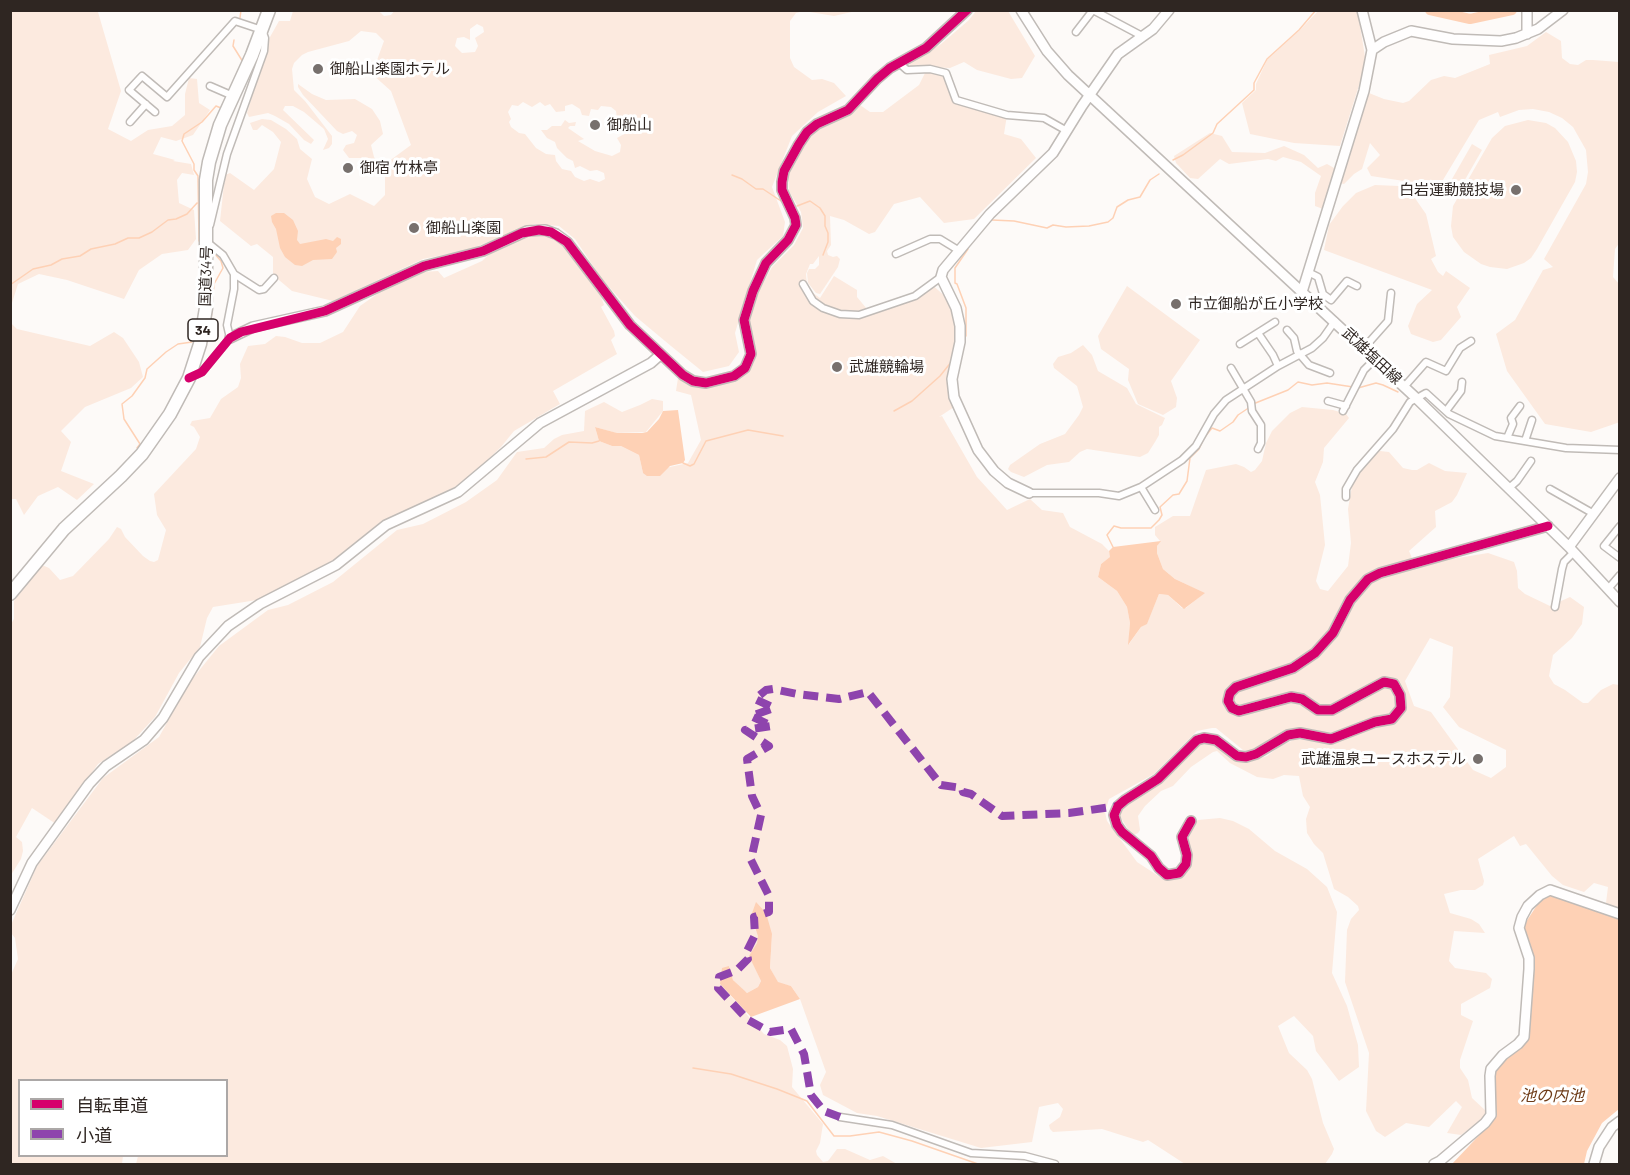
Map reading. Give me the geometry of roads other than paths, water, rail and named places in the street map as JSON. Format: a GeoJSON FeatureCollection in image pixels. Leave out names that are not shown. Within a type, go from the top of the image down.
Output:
{"type":"FeatureCollection","features":[{"type":"Feature","properties":{"kind":"highway","name":"国道34号"},"geometry":{"type":"LineString","coordinates":[[10,594],[64,529],[142,454],[170,414],[189,378],[200,344],[206,309],[206,180],[209,162],[229,95],[262,30],[268,10]]}},
{"type":"Feature","properties":{"kind":"street"},"geometry":{"type":"LineString","coordinates":[[189,378],[202,372],[230,338],[253,327],[325,311],[424,266],[483,251],[527,231],[545,230],[562,238],[573,249],[630,325],[683,375],[699,383],[734,376],[745,369],[751,354],[744,320],[753,291],[766,263],[788,240],[796,225],[783,190],[784,171],[799,144],[807,132],[817,124],[848,110],[877,79],[926,48],[967,10]]}},
{"type":"Feature","properties":{"kind":"street","name":"武雄塩田線"},"geometry":{"type":"LineString","coordinates":[[1021,10],[1047,51],[1068,75],[1364,348],[1548,526],[1620,602]]}},
{"type":"Feature","properties":{"kind":"street"},"geometry":{"type":"LineString","coordinates":[[1076,32],[1093,10],[1142,36]]}},
{"type":"Feature","properties":{"kind":"street"},"geometry":{"type":"LineString","coordinates":[[803,285],[813,301],[824,308],[840,314],[859,315],[915,296],[941,277],[943,270],[958,250],[990,214],[1053,153],[1118,54],[1153,29],[1169,10]]}},
{"type":"Feature","properties":{"kind":"street"},"geometry":{"type":"LineString","coordinates":[[1302,292],[1310,273],[1364,91],[1372,50],[1362,10]]}},
{"type":"Feature","properties":{"kind":"street"},"geometry":{"type":"LineString","coordinates":[[1527,10],[1527,30]]}},
{"type":"Feature","properties":{"kind":"street"},"geometry":{"type":"LineString","coordinates":[[1372,50],[1384,42],[1411,31],[1453,39],[1501,41],[1547,23],[1563,10]]}},
{"type":"Feature","properties":{"kind":"street"},"geometry":{"type":"LineString","coordinates":[[155,112],[129,90],[142,76],[167,97],[235,21],[262,30],[265,38],[264,51],[227,154],[207,237],[223,255],[234,274],[259,290],[264,289],[274,278]]}},
{"type":"Feature","properties":{"kind":"street"},"geometry":{"type":"LineString","coordinates":[[899,63],[907,70],[930,69],[946,73],[956,100],[1007,115],[1044,118],[1067,131]]}},
{"type":"Feature","properties":{"kind":"street"},"geometry":{"type":"LineString","coordinates":[[210,86],[229,95]]}},
{"type":"Feature","properties":{"kind":"street"},"geometry":{"type":"LineString","coordinates":[[130,122],[146,104]]}},
{"type":"Feature","properties":{"kind":"street"},"geometry":{"type":"LineString","coordinates":[[896,254],[930,239],[940,239],[958,250]]}},
{"type":"Feature","properties":{"kind":"street"},"geometry":{"type":"LineString","coordinates":[[1310,273],[1318,277],[1323,294],[1331,300],[1347,281],[1357,286]]}},
{"type":"Feature","properties":{"kind":"street"},"geometry":{"type":"LineString","coordinates":[[230,338],[227,326],[234,289],[234,274]]}},
{"type":"Feature","properties":{"kind":"street"},"geometry":{"type":"LineString","coordinates":[[941,277],[956,308],[960,326],[960,342],[952,379],[958,408],[978,450],[994,471],[1008,483],[1029,493],[1099,493],[1119,496],[1140,487],[1182,460],[1196,446],[1221,405],[1278,366],[1318,344],[1335,321]]}},
{"type":"Feature","properties":{"kind":"street"},"geometry":{"type":"LineString","coordinates":[[1364,348],[1388,321],[1391,296],[1382,295]]}},
{"type":"Feature","properties":{"kind":"street"},"geometry":{"type":"LineString","coordinates":[[1240,344],[1275,322]]}},
{"type":"Feature","properties":{"kind":"street"},"geometry":{"type":"LineString","coordinates":[[1287,330],[1294,338],[1297,351],[1309,365],[1330,373]]}},
{"type":"Feature","properties":{"kind":"street"},"geometry":{"type":"LineString","coordinates":[[1258,333],[1278,366]]}},
{"type":"Feature","properties":{"kind":"street"},"geometry":{"type":"LineString","coordinates":[[1404,387],[1426,362],[1446,371],[1460,348],[1471,341]]}},
{"type":"Feature","properties":{"kind":"street"},"geometry":{"type":"LineString","coordinates":[[10,910],[32,863],[89,784],[106,766],[144,740],[163,718],[199,657],[228,626],[260,604],[336,565],[386,525],[458,492],[540,423],[651,363],[660,355]]}},
{"type":"Feature","properties":{"kind":"street"},"geometry":{"type":"LineString","coordinates":[[1328,401],[1345,409],[1364,370],[1375,359]]}},
{"type":"Feature","properties":{"kind":"street"},"geometry":{"type":"LineString","coordinates":[[1231,368],[1261,425],[1261,443],[1258,448]]}},
{"type":"Feature","properties":{"kind":"street"},"geometry":{"type":"LineString","coordinates":[[1446,411],[1461,391],[1462,382]]}},
{"type":"Feature","properties":{"kind":"street"},"geometry":{"type":"LineString","coordinates":[[1346,497],[1346,489],[1357,470],[1393,429],[1410,402],[1415,397],[1426,393],[1446,411],[1495,435],[1566,448],[1620,450]]}},
{"type":"Feature","properties":{"kind":"street"},"geometry":{"type":"LineString","coordinates":[[1508,438],[1513,424],[1511,418],[1520,406]]}},
{"type":"Feature","properties":{"kind":"street"},"geometry":{"type":"LineString","coordinates":[[1525,441],[1532,420]]}},
{"type":"Feature","properties":{"kind":"street"},"geometry":{"type":"LineString","coordinates":[[1509,488],[1517,481],[1530,461]]}},
{"type":"Feature","properties":{"kind":"street"},"geometry":{"type":"LineString","coordinates":[[1555,607],[1564,562],[1620,478]]}},
{"type":"Feature","properties":{"kind":"street"},"geometry":{"type":"LineString","coordinates":[[1140,487],[1155,510]]}},
{"type":"Feature","properties":{"kind":"street"},"geometry":{"type":"LineString","coordinates":[[1550,489],[1594,514]]}},
{"type":"Feature","properties":{"kind":"street"},"geometry":{"type":"LineString","coordinates":[[1191,821],[1182,837],[1187,855],[1186,864],[1179,873],[1167,875],[1158,868],[1151,856],[1122,832],[1114,815],[1118,806],[1158,779],[1197,740],[1204,738],[1216,740],[1237,756],[1246,757],[1256,754],[1288,735],[1300,733],[1331,739],[1375,722],[1392,719],[1401,708],[1400,695],[1394,684],[1383,682],[1332,710],[1318,710],[1302,699],[1291,697],[1239,711],[1232,708],[1228,701],[1230,693],[1236,687],[1293,668],[1315,653],[1333,633],[1350,600],[1368,579],[1380,573],[1548,526]]}},
{"type":"Feature","properties":{"kind":"street"},"geometry":{"type":"LineString","coordinates":[[1620,526],[1604,546],[1620,558]]}},
{"type":"Feature","properties":{"kind":"street"},"geometry":{"type":"LineString","coordinates":[[1608,589],[1620,575]]}},
{"type":"Feature","properties":{"kind":"street"},"geometry":{"type":"LineString","coordinates":[[1434,1164],[1485,1123],[1491,1115],[1491,1069],[1524,1037],[1529,969],[1519,928],[1528,906],[1540,895],[1550,890],[1620,914]]}},
{"type":"Feature","properties":{"kind":"street"},"geometry":{"type":"LineString","coordinates":[[840,1117],[892,1125],[971,1153],[1025,1156],[1055,1164]]}},
{"type":"Feature","properties":{"kind":"street"},"geometry":{"type":"LineString","coordinates":[[1594,1164],[1599,1147],[1612,1127],[1620,1121]]}},
{"type":"Feature","properties":{"kind":"water"},"geometry":{"type":"Polygon","coordinates":[[[284,213],[293,220],[300,244],[326,239],[333,241],[337,237],[341,239],[341,244],[336,248],[337,252],[332,259],[313,260],[302,266],[295,265],[285,257],[272,222],[271,216],[284,213]]]}},
{"type":"Feature","properties":{"kind":"water"},"geometry":{"type":"Polygon","coordinates":[[[678,410],[685,460],[683,463],[670,466],[660,476],[647,476],[643,473],[639,455],[621,446],[612,446],[599,441],[595,427],[617,433],[647,432],[663,411],[678,410]]]}},
{"type":"Feature","properties":{"kind":"water"},"geometry":{"type":"Polygon","coordinates":[[[1161,541],[1157,546],[1157,553],[1163,569],[1175,579],[1205,593],[1184,609],[1168,595],[1159,594],[1147,624],[1141,627],[1128,645],[1130,623],[1127,607],[1117,591],[1098,577],[1101,564],[1110,557],[1109,551],[1113,547],[1161,541]]]}},
{"type":"Feature","properties":{"kind":"water","name":"池の内池"},"geometry":{"type":"Polygon","coordinates":[[[1553,893],[1619,917],[1619,1109],[1602,1123],[1587,1151],[1584,1164],[1452,1164],[1486,1128],[1492,1075],[1495,1069],[1526,1039],[1524,925],[1543,896],[1553,893]]]}},
{"type":"Feature","properties":{"kind":"water"},"geometry":{"type":"Polygon","coordinates":[[[756,902],[766,913],[772,934],[770,968],[778,982],[791,986],[800,999],[751,1017],[720,984],[722,968],[729,966],[733,980],[747,993],[758,987],[761,981],[749,956],[757,943],[758,936],[751,916],[756,902]]]}},
{"type":"Feature","properties":{"kind":"waterway"},"geometry":{"type":"LineString","coordinates":[[240,18],[241,10]]}},
{"type":"Feature","properties":{"kind":"waterway"},"geometry":{"type":"LineString","coordinates":[[1173,160],[1213,133],[1217,124],[1254,90],[1254,83],[1267,59],[1299,30],[1316,10]]}},
{"type":"Feature","properties":{"kind":"waterway"},"geometry":{"type":"LineString","coordinates":[[1430,10],[1470,19],[1512,10]]}},
{"type":"Feature","properties":{"kind":"waterway"},"geometry":{"type":"LineString","coordinates":[[234,40],[233,46],[243,62]]}},
{"type":"Feature","properties":{"kind":"waterway"},"geometry":{"type":"LineString","coordinates":[[199,241],[198,176],[182,141],[184,134],[202,122],[216,106],[221,108],[227,96]]}},
{"type":"Feature","properties":{"kind":"waterway"},"geometry":{"type":"LineString","coordinates":[[992,220],[1014,221],[1047,228],[1053,225],[1089,226],[1108,222],[1113,218],[1117,207],[1128,200],[1140,197],[1150,180],[1159,174]]}},
{"type":"Feature","properties":{"kind":"waterway"},"geometry":{"type":"LineString","coordinates":[[732,175],[756,189],[763,189],[781,201]]}},
{"type":"Feature","properties":{"kind":"waterway"},"geometry":{"type":"LineString","coordinates":[[797,206],[810,201],[820,208],[825,216],[828,242],[823,255]]}},
{"type":"Feature","properties":{"kind":"waterway"},"geometry":{"type":"LineString","coordinates":[[10,285],[33,269],[51,265],[62,259],[80,256],[91,249],[115,244],[128,238],[139,238],[168,220],[187,214],[197,203]]}},
{"type":"Feature","properties":{"kind":"waterway"},"geometry":{"type":"LineString","coordinates":[[966,336],[966,308],[955,283],[955,268],[968,249]]}},
{"type":"Feature","properties":{"kind":"waterway"},"geometry":{"type":"LineString","coordinates":[[206,340],[211,336],[214,325],[211,321],[214,284],[223,268],[221,261],[214,253]]}},
{"type":"Feature","properties":{"kind":"waterway"},"geometry":{"type":"LineString","coordinates":[[137,448],[140,444],[124,419],[122,404],[132,396],[145,378],[147,369],[166,352],[178,344],[192,342]]}},
{"type":"Feature","properties":{"kind":"waterway"},"geometry":{"type":"LineString","coordinates":[[894,411],[912,401],[940,376],[952,361]]}},
{"type":"Feature","properties":{"kind":"waterway"},"geometry":{"type":"LineString","coordinates":[[1253,404],[1288,390],[1298,382],[1353,387]]}},
{"type":"Feature","properties":{"kind":"waterway"},"geometry":{"type":"LineString","coordinates":[[1358,388],[1376,383],[1398,392]]}},
{"type":"Feature","properties":{"kind":"waterway"},"geometry":{"type":"LineString","coordinates":[[1113,547],[1107,535],[1114,526],[1151,528],[1159,520],[1162,515],[1160,507],[1173,495],[1179,494],[1187,481],[1190,458],[1199,449],[1212,428],[1220,431],[1250,407]]}},
{"type":"Feature","properties":{"kind":"waterway"},"geometry":{"type":"LineString","coordinates":[[683,463],[690,466],[694,464],[706,441],[748,430],[783,436]]}},
{"type":"Feature","properties":{"kind":"waterway"},"geometry":{"type":"LineString","coordinates":[[526,459],[546,457],[569,442],[599,441]]}},
{"type":"Feature","properties":{"kind":"waterway"},"geometry":{"type":"LineString","coordinates":[[693,1068],[731,1074],[807,1101],[834,1136],[879,1132],[978,1164]]}},
{"type":"Feature","properties":{"kind":"place","name":"御船山楽園ホテル"},"geometry":{"type":"Point","coordinates":[318,69]}},
{"type":"Feature","properties":{"kind":"place","name":"御船山"},"geometry":{"type":"Point","coordinates":[595,125]}},
{"type":"Feature","properties":{"kind":"place","name":"御宿 竹林亭"},"geometry":{"type":"Point","coordinates":[348,168]}},
{"type":"Feature","properties":{"kind":"place","name":"白岩運動競技場"},"geometry":{"type":"Point","coordinates":[1516,190]}},
{"type":"Feature","properties":{"kind":"place","name":"御船山楽園"},"geometry":{"type":"Point","coordinates":[414,228]}},
{"type":"Feature","properties":{"kind":"place","name":"市立御船が丘小学校"},"geometry":{"type":"Point","coordinates":[1176,304]}},
{"type":"Feature","properties":{"kind":"place","name":"武雄競輪場"},"geometry":{"type":"Point","coordinates":[837,367]}},
{"type":"Feature","properties":{"kind":"place","name":"武雄温泉ユースホステル"},"geometry":{"type":"Point","coordinates":[1478,759]}}]}
